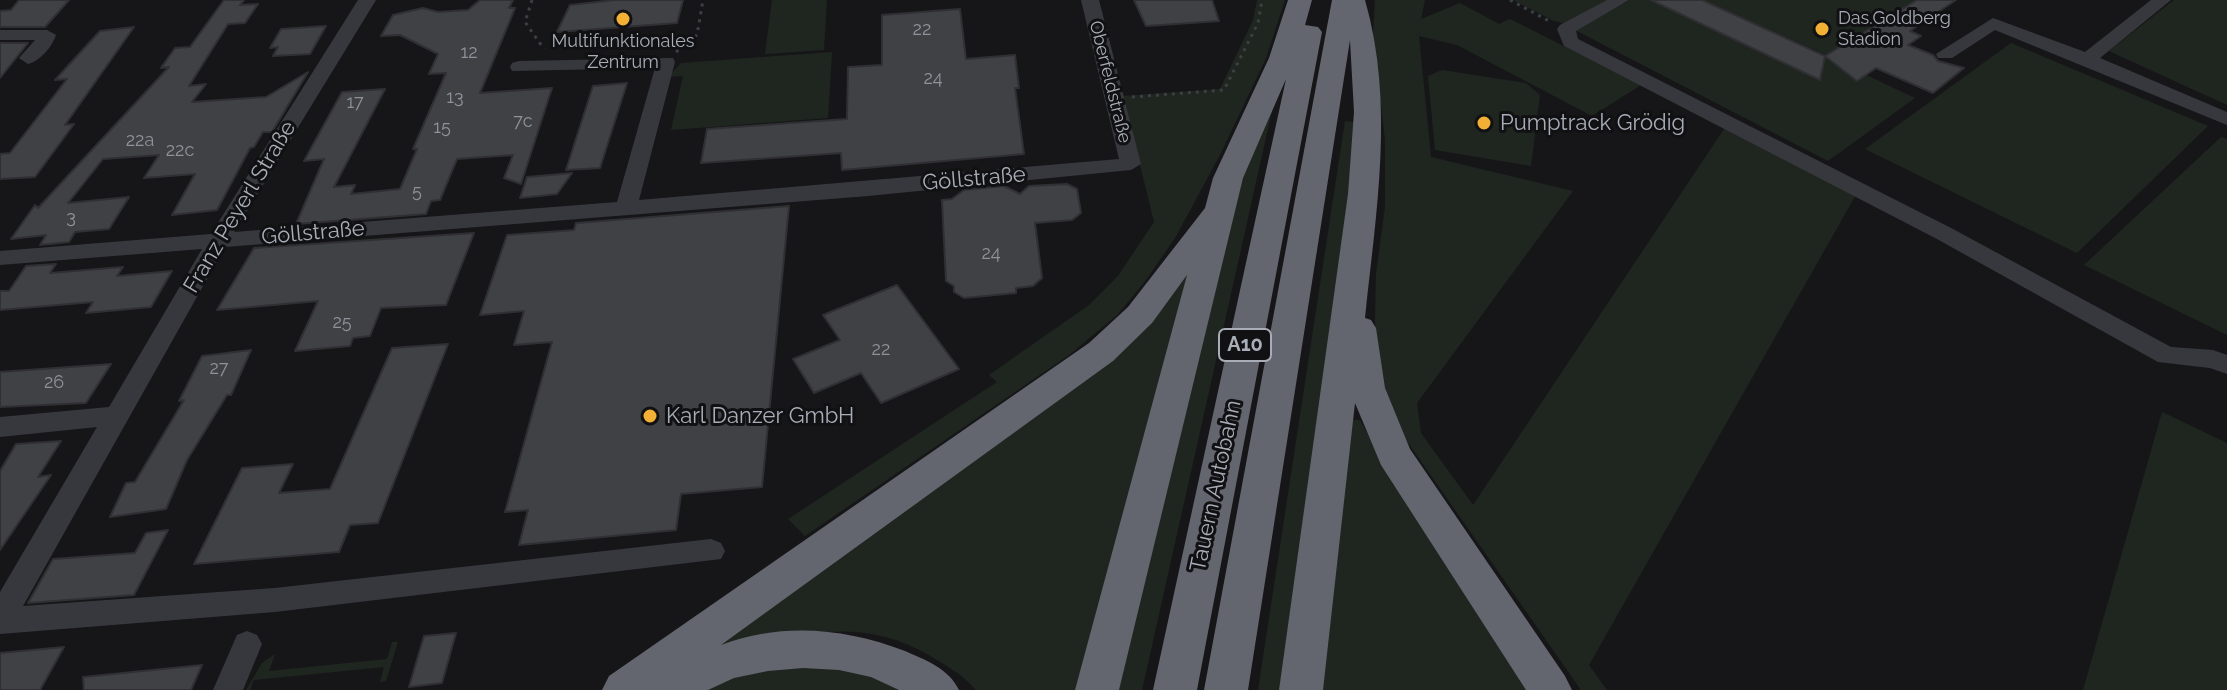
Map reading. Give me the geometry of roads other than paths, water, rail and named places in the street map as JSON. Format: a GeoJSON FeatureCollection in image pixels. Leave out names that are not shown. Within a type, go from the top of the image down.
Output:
{"type":"FeatureCollection","features":[{"type":"Feature","properties":{"kind":"highway"},"geometry":{"type":"LineString","coordinates":[[1097,690],[1228,178],[1282,58],[1300,0]]}},
{"type":"Feature","properties":{"kind":"highway","name":"Tauern Autobahn"},"geometry":{"type":"LineString","coordinates":[[1175,690],[1316,0]]}},
{"type":"Feature","properties":{"kind":"highway","name":"Tauern Autobahn"},"geometry":{"type":"LineString","coordinates":[[1226,690],[1344,0]]}},
{"type":"Feature","properties":{"kind":"highway"},"geometry":{"type":"LineString","coordinates":[[1301,690],[1367,139],[1361,22],[1353,0]]}},
{"type":"Feature","properties":{"kind":"highway"},"geometry":{"type":"LineString","coordinates":[[624,690],[1101,352],[1140,315],[1218,212]]}},
{"type":"Feature","properties":{"kind":"highway"},"geometry":{"type":"LineString","coordinates":[[1349,308],[1361,333],[1367,388],[1394,455],[1550,690]]}},
{"type":"Feature","properties":{"kind":"highway"},"geometry":{"type":"LineString","coordinates":[[668,690],[718,666],[785,648],[827,649],[871,656],[917,675],[937,690]]}},
{"type":"Feature","properties":{"kind":"street","name":"Franz Peyerl Straße"},"geometry":{"type":"LineString","coordinates":[[0,620],[218,241],[367,0]]}},
{"type":"Feature","properties":{"kind":"street","name":"Oberfeldstraße"},"geometry":{"type":"LineString","coordinates":[[1090,0],[1131,164]]}},
{"type":"Feature","properties":{"kind":"street"},"geometry":{"type":"LineString","coordinates":[[1620,0],[1566,29],[1570,42],[1945,234],[2167,356],[2213,359],[2227,365]]}},
{"type":"Feature","properties":{"kind":"street"},"geometry":{"type":"LineString","coordinates":[[2087,59],[2162,0]]}},
{"type":"Feature","properties":{"kind":"street"},"geometry":{"type":"LineString","coordinates":[[1945,54],[1993,23],[2227,119]]}},
{"type":"Feature","properties":{"kind":"street"},"geometry":{"type":"LineString","coordinates":[[0,35],[47,35],[28,58]]}},
{"type":"Feature","properties":{"kind":"street"},"geometry":{"type":"LineString","coordinates":[[519,67],[666,62],[626,208]]}},
{"type":"Feature","properties":{"kind":"street","name":"Göllstraße"},"geometry":{"type":"LineString","coordinates":[[0,258],[1131,164]]}},
{"type":"Feature","properties":{"kind":"street"},"geometry":{"type":"LineString","coordinates":[[0,427],[116,416]]}},
{"type":"Feature","properties":{"kind":"street"},"geometry":{"type":"LineString","coordinates":[[0,620],[275,600],[711,551]]}},
{"type":"Feature","properties":{"kind":"street"},"geometry":{"type":"LineString","coordinates":[[228,690],[247,644]]}},
{"type":"Feature","properties":{"kind":"place","name":"Multifunktionales Zentrum"},"geometry":{"type":"Point","coordinates":[623,19]}},
{"type":"Feature","properties":{"kind":"place","name":"Das.Goldberg Stadion"},"geometry":{"type":"Point","coordinates":[1822,29]}},
{"type":"Feature","properties":{"kind":"place","name":"Pumptrack Grödig"},"geometry":{"type":"Point","coordinates":[1484,123]}},
{"type":"Feature","properties":{"kind":"place","name":"Karl Danzer GmbH"},"geometry":{"type":"Point","coordinates":[650,416]}}]}
